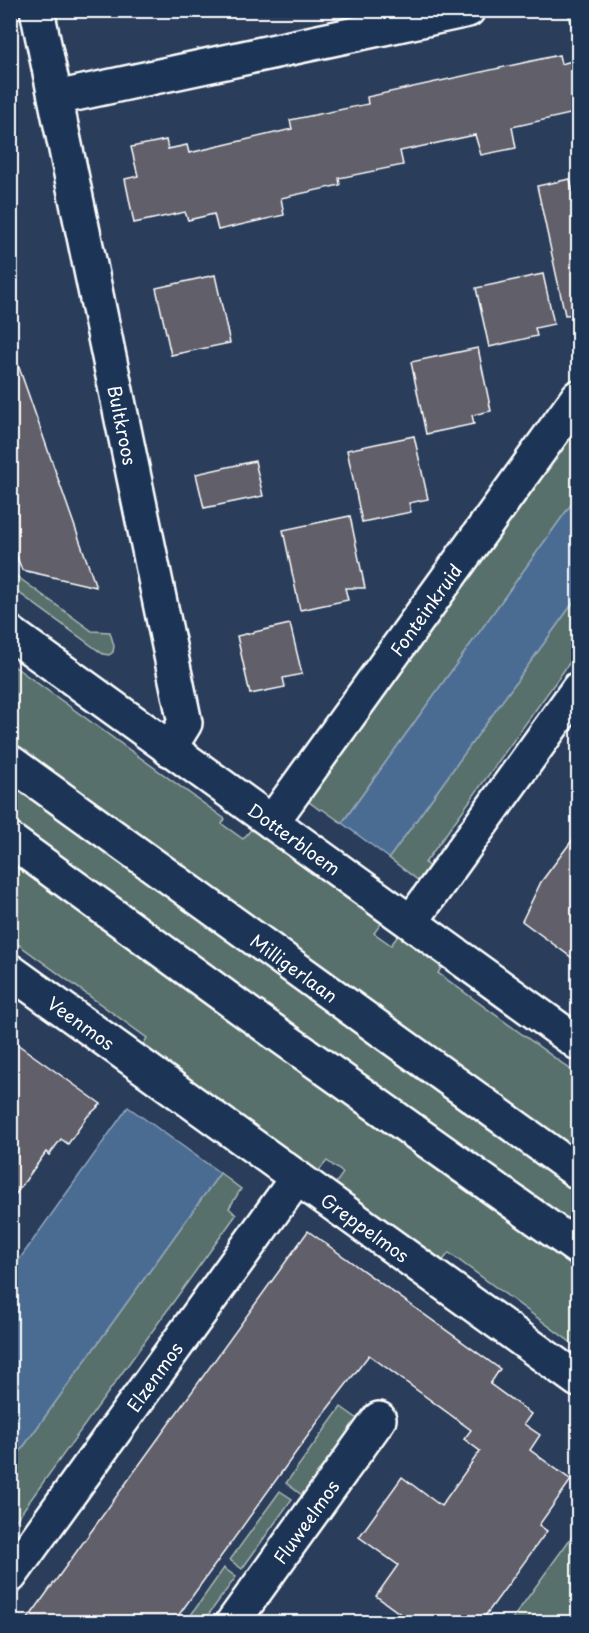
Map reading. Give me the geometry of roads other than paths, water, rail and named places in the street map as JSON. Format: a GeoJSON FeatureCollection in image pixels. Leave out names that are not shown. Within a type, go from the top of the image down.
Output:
{"type":"FeatureCollection","features":[{"type":"Feature","properties":{"kind":"street","name":"Bultkroos"},"geometry":{"type":"LineString","coordinates":[[37,10],[185,723],[169,749]]}},
{"type":"Feature","properties":{"kind":"street"},"geometry":{"type":"LineString","coordinates":[[56,98],[468,10]]}},
{"type":"Feature","properties":{"kind":"street","name":"Fonteinkruid"},"geometry":{"type":"LineString","coordinates":[[272,822],[579,397]]}},
{"type":"Feature","properties":{"kind":"street","name":"Dotterbloem"},"geometry":{"type":"LineString","coordinates":[[10,633],[579,1043]]}},
{"type":"Feature","properties":{"kind":"street"},"geometry":{"type":"LineString","coordinates":[[411,922],[579,689]]}},
{"type":"Feature","properties":{"kind":"street","name":"Milligerlaan"},"geometry":{"type":"LineString","coordinates":[[10,762],[579,1172]]}},
{"type":"Feature","properties":{"kind":"street"},"geometry":{"type":"LineString","coordinates":[[10,840],[245,1011],[579,1248]]}},
{"type":"Feature","properties":{"kind":"street","name":"Veenmos"},"geometry":{"type":"LineString","coordinates":[[10,971],[153,1072]]}},
{"type":"Feature","properties":{"kind":"street","name":"Greppelmos"},"geometry":{"type":"LineString","coordinates":[[153,1072],[579,1380]]}},
{"type":"Feature","properties":{"kind":"street","name":"Elzenmos"},"geometry":{"type":"LineString","coordinates":[[10,1576],[297,1178]]}},
{"type":"Feature","properties":{"kind":"street","name":"Fluweelmos"},"geometry":{"type":"LineString","coordinates":[[233,1623],[379,1419]]}},
{"type":"Feature","properties":{"kind":"water"},"geometry":{"type":"Polygon","coordinates":[[[578,495],[578,596],[389,858],[342,823],[578,495]]]}},
{"type":"Feature","properties":{"kind":"water"},"geometry":{"type":"Polygon","coordinates":[[[128,1107],[220,1173],[11,1464],[11,1271],[128,1107]]]}}]}
